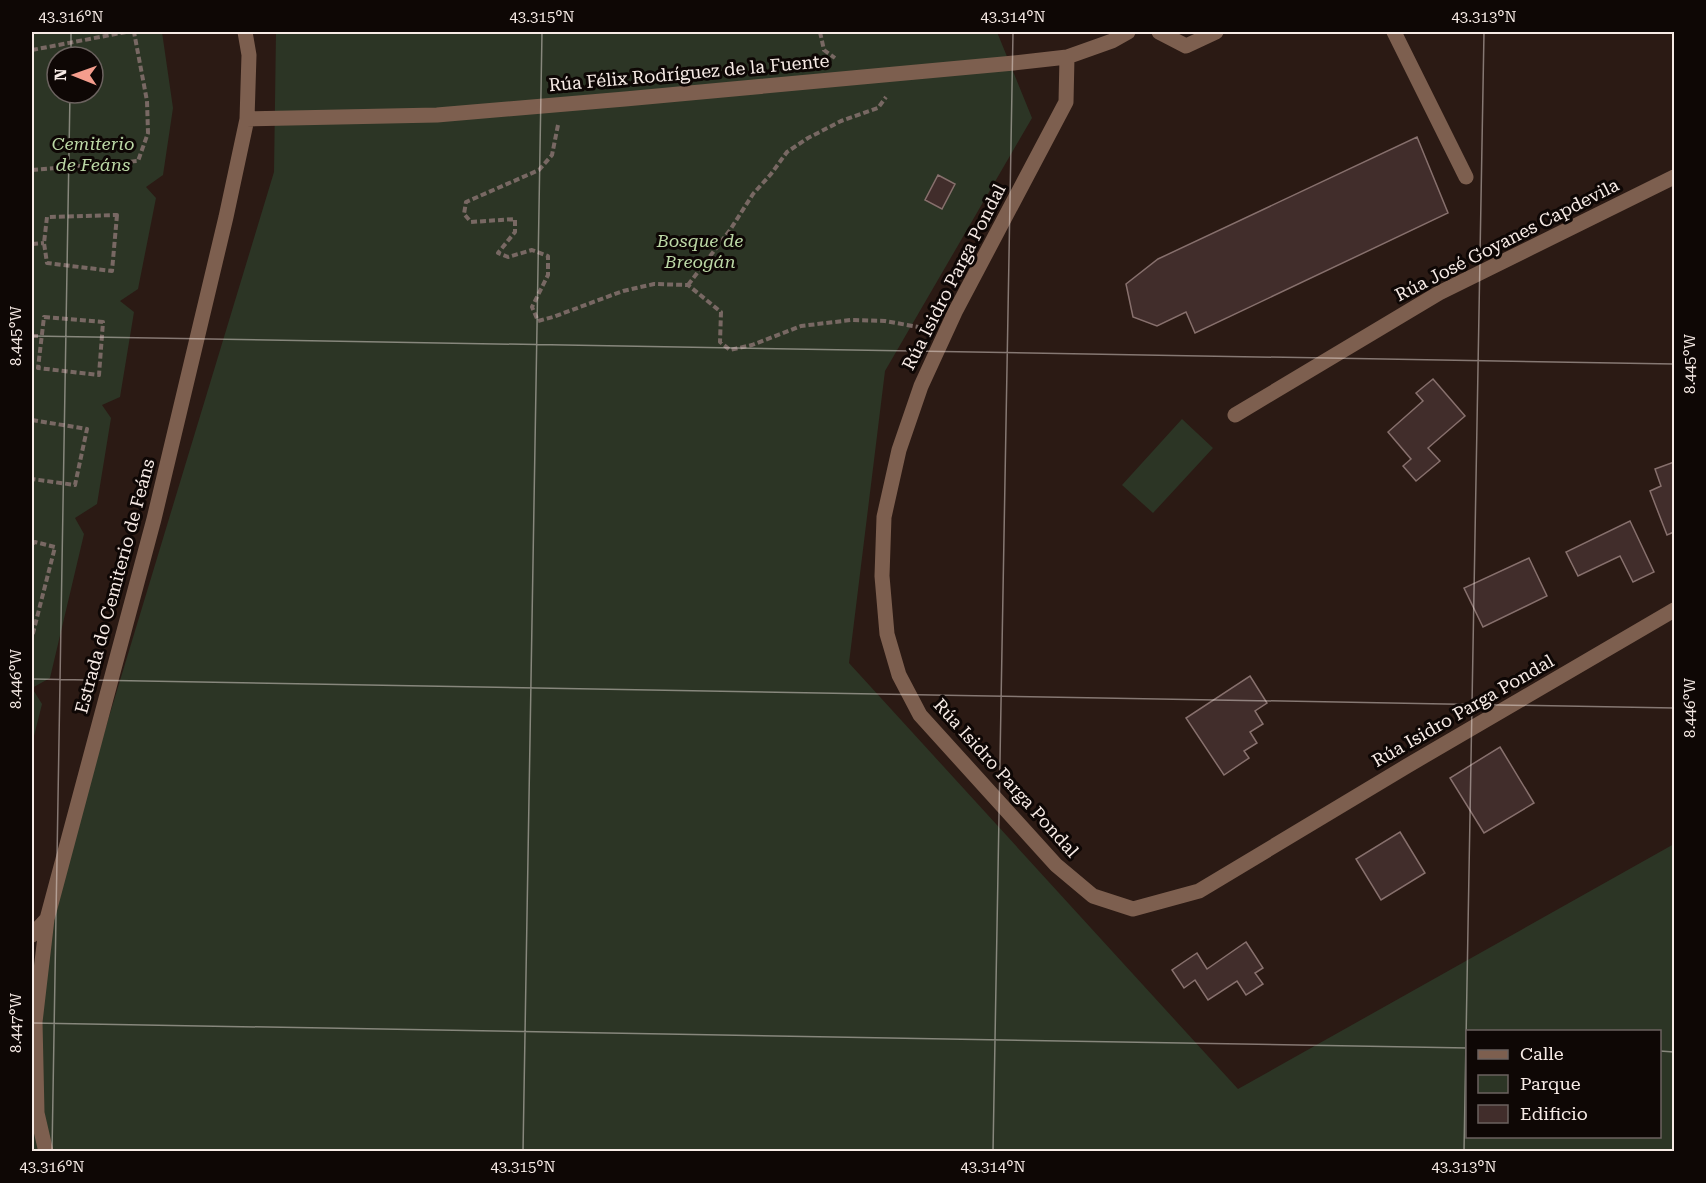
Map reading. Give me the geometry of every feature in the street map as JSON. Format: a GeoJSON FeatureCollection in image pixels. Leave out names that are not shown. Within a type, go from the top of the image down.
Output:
{"type":"FeatureCollection","features":[{"type":"Feature","properties":{"kind":"street","name":"Estrada do Cemiterio de Feáns"},"geometry":{"type":"LineString","coordinates":[[46,1152],[37,1113],[35,1022],[46,919],[154,519],[224,229],[247,119],[249,55],[245,32]]}},
{"type":"Feature","properties":{"kind":"street","name":"Rúa Félix Rodríguez de la Fuente"},"geometry":{"type":"LineString","coordinates":[[247,119],[437,115],[1067,57],[1112,41],[1128,32]]}},
{"type":"Feature","properties":{"kind":"street"},"geometry":{"type":"LineString","coordinates":[[1159,32],[1185,46],[1216,32]]}},
{"type":"Feature","properties":{"kind":"street"},"geometry":{"type":"LineString","coordinates":[[1394,32],[1466,177]]}},
{"type":"Feature","properties":{"kind":"street","name":"Rúa Isidro Parga Pondal"},"geometry":{"type":"LineString","coordinates":[[1067,57],[1066,102],[945,334],[921,386],[899,450],[884,517],[882,576],[887,634],[899,675],[920,715],[1056,865],[1093,896],[1133,909],[1199,891],[1674,610]]}},
{"type":"Feature","properties":{"kind":"street","name":"Rúa José Goyanes Capdevila"},"geometry":{"type":"LineString","coordinates":[[1235,415],[1439,293],[1674,177]]}},
{"type":"Feature","properties":{"kind":"street"},"geometry":{"type":"LineString","coordinates":[[32,935],[46,919]]}},
{"type":"Feature","properties":{"kind":"path"},"geometry":{"type":"LineString","coordinates":[[32,50],[126,32]]}},
{"type":"Feature","properties":{"kind":"path"},"geometry":{"type":"LineString","coordinates":[[32,170],[138,161],[148,133],[147,101],[134,32]]}},
{"type":"Feature","properties":{"kind":"path"},"geometry":{"type":"LineString","coordinates":[[688,285],[730,230],[753,194],[787,152],[841,121],[878,108],[888,94],[863,77]]}},
{"type":"Feature","properties":{"kind":"path"},"geometry":{"type":"LineString","coordinates":[[562,104],[552,155],[539,170],[466,202],[464,214],[471,222],[515,219],[515,232],[498,253],[508,257],[532,250],[548,256],[548,275],[532,307],[538,321],[623,291],[654,284],[688,285],[721,312],[720,342],[730,350],[752,345],[801,326],[851,320],[885,321],[945,334]]}},
{"type":"Feature","properties":{"kind":"path"},"geometry":{"type":"LineString","coordinates":[[117,215],[111,271],[47,263],[44,243],[48,217],[117,215]]}},
{"type":"Feature","properties":{"kind":"path"},"geometry":{"type":"LineString","coordinates":[[32,244],[44,243]]}},
{"type":"Feature","properties":{"kind":"path"},"geometry":{"type":"LineString","coordinates":[[44,317],[103,322],[99,375],[38,368],[41,336],[44,317]]}},
{"type":"Feature","properties":{"kind":"path"},"geometry":{"type":"LineString","coordinates":[[32,336],[41,336]]}},
{"type":"Feature","properties":{"kind":"path"},"geometry":{"type":"LineString","coordinates":[[32,420],[87,429],[75,485],[32,479]]}},
{"type":"Feature","properties":{"kind":"path"},"geometry":{"type":"LineString","coordinates":[[32,544],[35,542],[55,547],[32,637]]}},
{"type":"Feature","properties":{"kind":"green space","name":"Cemiterio de Feáns"},"geometry":{"type":"Polygon","coordinates":[[[32,32],[162,32],[173,108],[163,175],[146,187],[156,198],[138,289],[120,301],[134,312],[120,397],[102,405],[111,418],[97,504],[75,518],[84,534],[50,678],[32,688],[32,32]]]}},
{"type":"Feature","properties":{"kind":"green space","name":"Bosque de Breogán"},"geometry":{"type":"Polygon","coordinates":[[[276,32],[997,32],[1032,118],[885,371],[849,663],[1238,1089],[1674,844],[1674,1151],[32,1152],[32,971],[274,172],[276,32]]]}},
{"type":"Feature","properties":{"kind":"green space"},"geometry":{"type":"Polygon","coordinates":[[[1182,419],[1213,448],[1153,513],[1122,485],[1182,419]]]}},
{"type":"Feature","properties":{"kind":"green space"},"geometry":{"type":"Polygon","coordinates":[[[32,688],[42,704],[32,744],[32,688]]]}},
{"type":"Feature","properties":{"kind":"building"},"geometry":{"type":"Polygon","coordinates":[[[1417,137],[1448,213],[1195,333],[1186,312],[1157,326],[1133,317],[1126,284],[1158,259],[1417,137]]]}},
{"type":"Feature","properties":{"kind":"building"},"geometry":{"type":"Polygon","coordinates":[[[938,175],[955,184],[942,209],[925,200],[938,175]]]}},
{"type":"Feature","properties":{"kind":"building"},"geometry":{"type":"Polygon","coordinates":[[[1433,379],[1465,416],[1428,448],[1440,461],[1416,481],[1403,466],[1411,459],[1388,432],[1423,401],[1416,393],[1433,379]]]}},
{"type":"Feature","properties":{"kind":"building"},"geometry":{"type":"Polygon","coordinates":[[[1674,462],[1674,532],[1667,535],[1650,491],[1661,486],[1655,469],[1674,462]]]}},
{"type":"Feature","properties":{"kind":"building"},"geometry":{"type":"Polygon","coordinates":[[[1630,521],[1654,572],[1633,582],[1620,556],[1578,576],[1566,552],[1630,521]]]}},
{"type":"Feature","properties":{"kind":"building"},"geometry":{"type":"Polygon","coordinates":[[[1529,558],[1547,596],[1483,627],[1464,588],[1529,558]]]}},
{"type":"Feature","properties":{"kind":"building"},"geometry":{"type":"Polygon","coordinates":[[[1250,676],[1267,703],[1255,711],[1263,724],[1250,732],[1257,743],[1244,751],[1249,758],[1224,775],[1186,718],[1250,676]]]}},
{"type":"Feature","properties":{"kind":"building"},"geometry":{"type":"Polygon","coordinates":[[[1500,747],[1534,803],[1484,833],[1450,778],[1500,747]]]}},
{"type":"Feature","properties":{"kind":"building"},"geometry":{"type":"Polygon","coordinates":[[[1400,832],[1425,873],[1381,900],[1356,859],[1400,832]]]}},
{"type":"Feature","properties":{"kind":"building"},"geometry":{"type":"Polygon","coordinates":[[[1246,942],[1263,968],[1255,973],[1263,984],[1246,995],[1237,981],[1208,1000],[1195,980],[1184,988],[1172,970],[1197,953],[1207,969],[1246,942]]]}}]}
